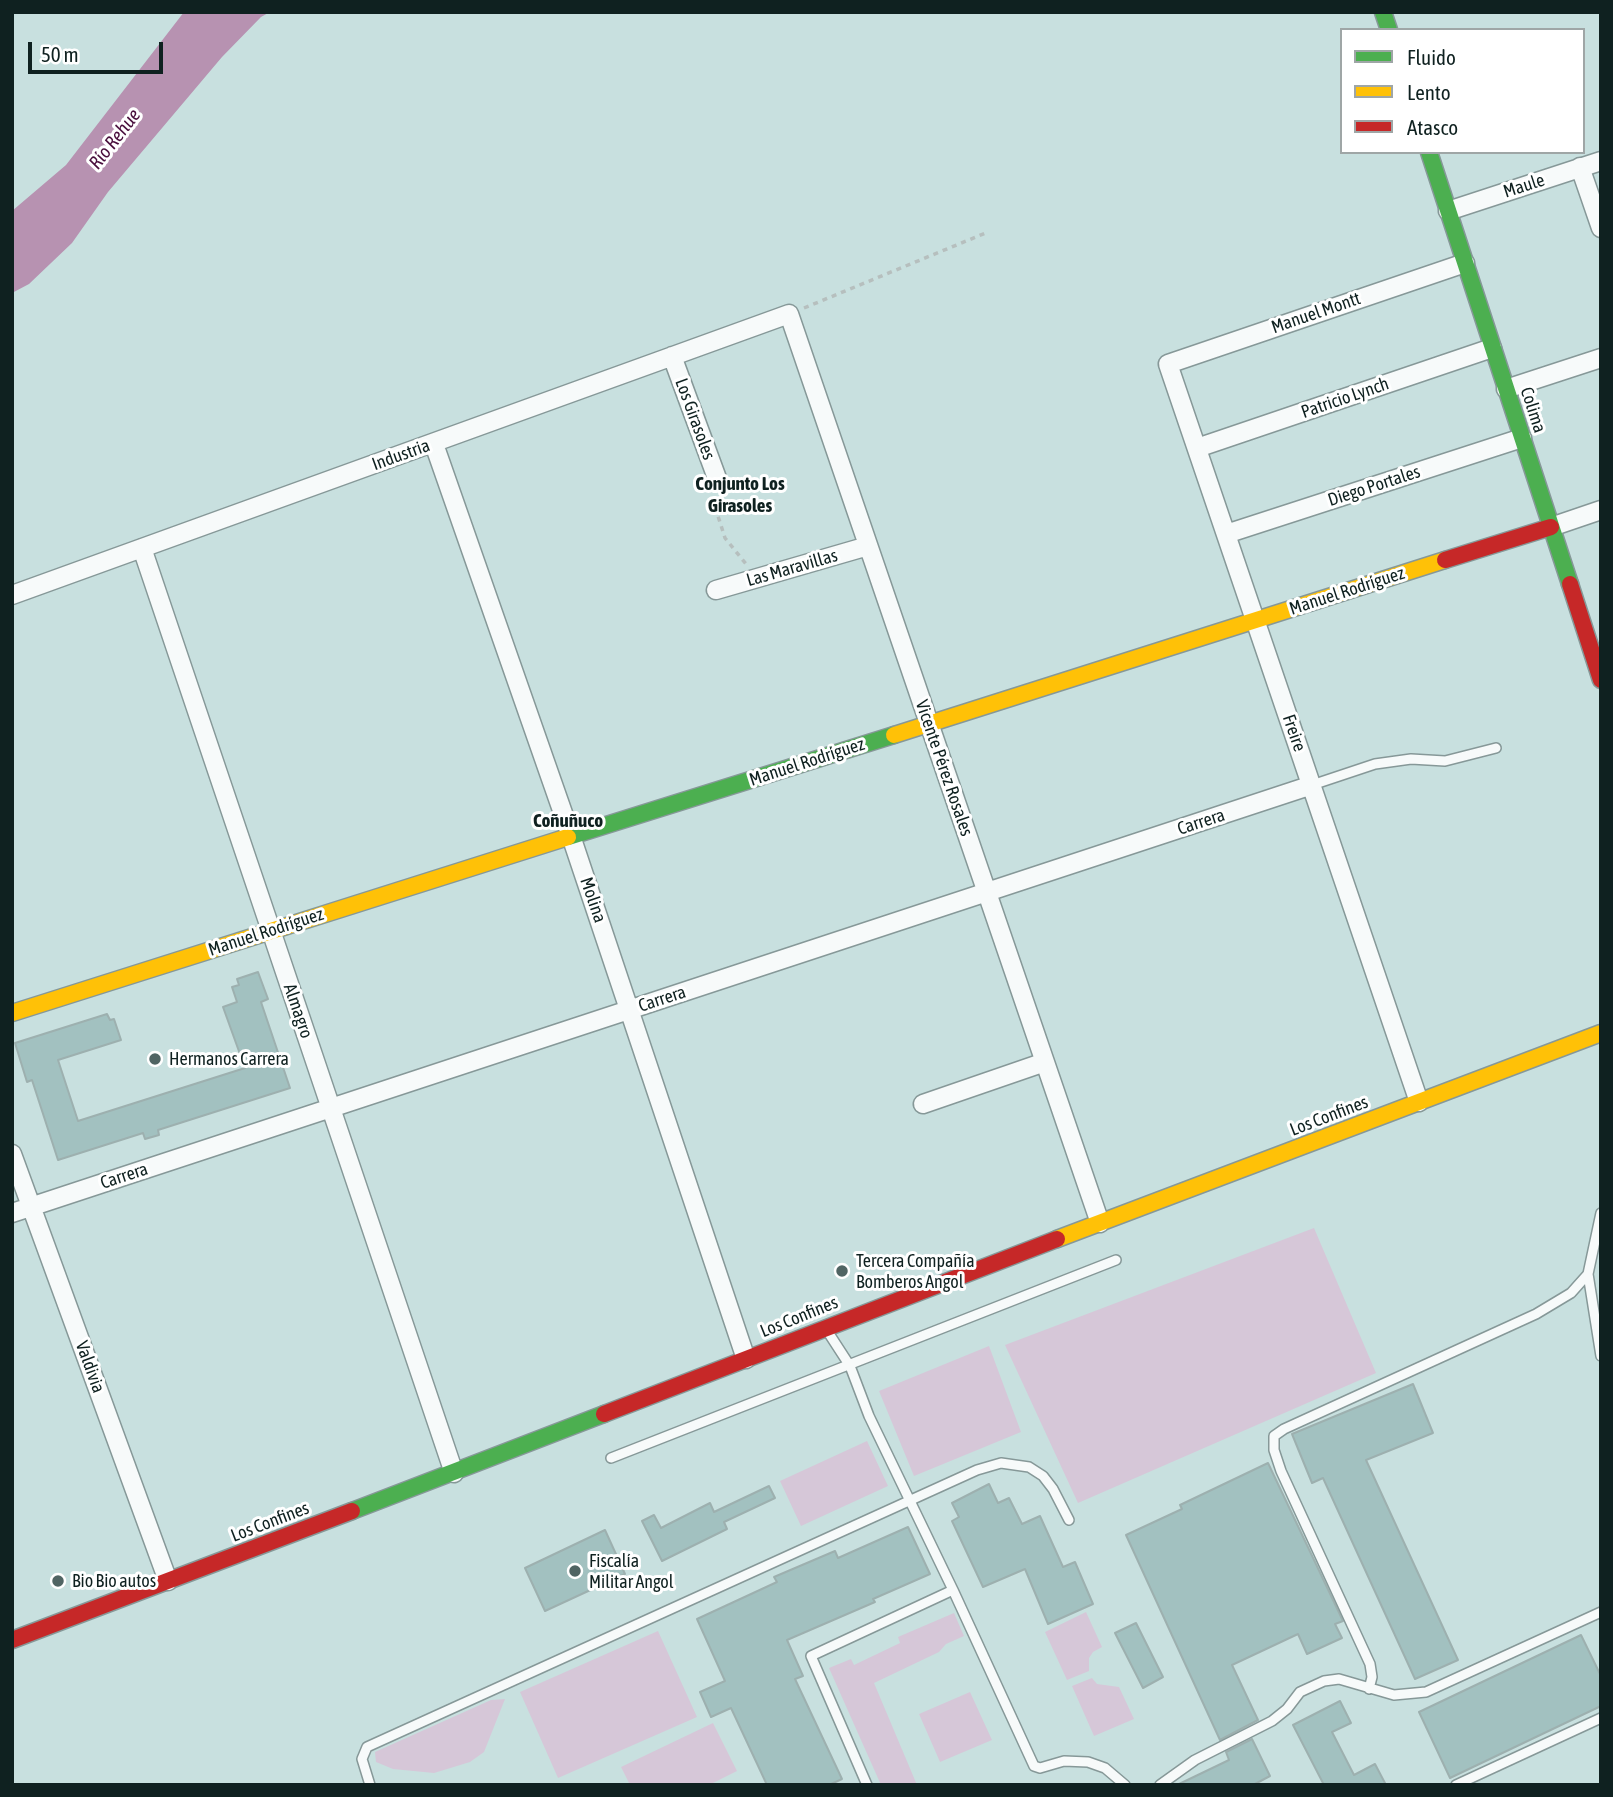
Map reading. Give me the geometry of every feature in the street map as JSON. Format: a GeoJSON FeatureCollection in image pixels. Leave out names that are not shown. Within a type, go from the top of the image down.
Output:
{"type":"FeatureCollection","features":[{"type":"Feature","properties":{"kind":"main road","name":"Colima"},"geometry":{"type":"LineString","coordinates":[[1430,154],[1599,669]]}},
{"type":"Feature","properties":{"kind":"main road","name":"Manuel Rodríguez"},"geometry":{"type":"LineString","coordinates":[[12,1013],[1551,527]]}},
{"type":"Feature","properties":{"kind":"main road","name":"Los Confines"},"geometry":{"type":"LineString","coordinates":[[12,1640],[1601,1033]]}},
{"type":"Feature","properties":{"kind":"street","name":"Maule"},"geometry":{"type":"LineString","coordinates":[[1448,211],[1601,161]]}},
{"type":"Feature","properties":{"kind":"street"},"geometry":{"type":"LineString","coordinates":[[1580,167],[1601,228]]}},
{"type":"Feature","properties":{"kind":"street","name":"Manuel Montt"},"geometry":{"type":"LineString","coordinates":[[1168,364],[1465,263]]}},
{"type":"Feature","properties":{"kind":"street","name":"Industria"},"geometry":{"type":"LineString","coordinates":[[12,595],[789,314]]}},
{"type":"Feature","properties":{"kind":"street","name":"Vicente Pérez Rosales"},"geometry":{"type":"LineString","coordinates":[[789,314],[1100,1223]]}},
{"type":"Feature","properties":{"kind":"street","name":"Patricio Lynch"},"geometry":{"type":"LineString","coordinates":[[1197,448],[1492,348]]}},
{"type":"Feature","properties":{"kind":"street","name":"Los Girasoles"},"geometry":{"type":"LineString","coordinates":[[672,356],[718,481]]}},
{"type":"Feature","properties":{"kind":"street"},"geometry":{"type":"LineString","coordinates":[[1506,389],[1601,358]]}},
{"type":"Feature","properties":{"kind":"street","name":"Freire"},"geometry":{"type":"LineString","coordinates":[[1168,364],[1419,1102]]}},
{"type":"Feature","properties":{"kind":"street","name":"Diego Portales"},"geometry":{"type":"LineString","coordinates":[[1226,534],[1522,438]]}},
{"type":"Feature","properties":{"kind":"street","name":"Molina"},"geometry":{"type":"LineString","coordinates":[[434,444],[571,836],[746,1359]]}},
{"type":"Feature","properties":{"kind":"street","name":"Manuel Rodríguez"},"geometry":{"type":"LineString","coordinates":[[1551,527],[1601,509]]}},
{"type":"Feature","properties":{"kind":"street","name":"Las Maravillas"},"geometry":{"type":"LineString","coordinates":[[716,590],[868,546]]}},
{"type":"Feature","properties":{"kind":"street","name":"Almagro"},"geometry":{"type":"LineString","coordinates":[[142,548],[454,1473]]}},
{"type":"Feature","properties":{"kind":"street","name":"Carrera"},"geometry":{"type":"LineString","coordinates":[[12,1213],[1312,785]]}},
{"type":"Feature","properties":{"kind":"street"},"geometry":{"type":"LineString","coordinates":[[923,1104],[1045,1062]]}},
{"type":"Feature","properties":{"kind":"street","name":"Valdivia"},"geometry":{"type":"LineString","coordinates":[[12,1154],[168,1581]]}},
{"type":"Feature","properties":{"kind":"lane"},"geometry":{"type":"LineString","coordinates":[[1312,785],[1384,762],[1411,758],[1445,761],[1496,748]]}},
{"type":"Feature","properties":{"kind":"lane"},"geometry":{"type":"LineString","coordinates":[[1601,1213],[1588,1274],[1601,1356]]}},
{"type":"Feature","properties":{"kind":"lane"},"geometry":{"type":"LineString","coordinates":[[611,1458],[1116,1260]]}},
{"type":"Feature","properties":{"kind":"lane"},"geometry":{"type":"LineString","coordinates":[[1369,1689],[1372,1677],[1370,1664],[1281,1471],[1274,1450],[1274,1436],[1284,1429],[1536,1314],[1571,1293],[1588,1274]]}},
{"type":"Feature","properties":{"kind":"lane"},"geometry":{"type":"LineString","coordinates":[[1593,1310],[1601,1322]]}},
{"type":"Feature","properties":{"kind":"lane"},"geometry":{"type":"LineString","coordinates":[[825,1328],[850,1366],[869,1416],[1034,1766],[1040,1768],[1064,1761],[1088,1762],[1105,1768],[1125,1785]]}},
{"type":"Feature","properties":{"kind":"lane"},"geometry":{"type":"LineString","coordinates":[[370,1785],[362,1759],[366,1747],[977,1470],[1000,1463],[1029,1467],[1043,1476],[1062,1503],[1069,1520]]}},
{"type":"Feature","properties":{"kind":"lane"},"geometry":{"type":"LineString","coordinates":[[867,1785],[811,1656],[953,1590]]}},
{"type":"Feature","properties":{"kind":"lane"},"geometry":{"type":"LineString","coordinates":[[1160,1785],[1195,1760],[1272,1721],[1287,1709],[1300,1692],[1324,1681],[1339,1679],[1394,1695],[1426,1692],[1601,1612]]}},
{"type":"Feature","properties":{"kind":"lane"},"geometry":{"type":"LineString","coordinates":[[1455,1785],[1601,1718]]}},
{"type":"Feature","properties":{"kind":"path"},"geometry":{"type":"LineString","coordinates":[[789,314],[988,232]]}},
{"type":"Feature","properties":{"kind":"path"},"geometry":{"type":"LineString","coordinates":[[718,481],[717,513],[724,538],[740,559],[761,577]]}},
{"type":"Feature","properties":{"kind":"shaded area"},"geometry":{"type":"Polygon","coordinates":[[[1314,1228],[1376,1373],[1078,1503],[1005,1345],[1314,1228]]]}},
{"type":"Feature","properties":{"kind":"shaded area"},"geometry":{"type":"Polygon","coordinates":[[[989,1346],[1021,1432],[914,1476],[879,1391],[989,1346]]]}},
{"type":"Feature","properties":{"kind":"shaded area"},"geometry":{"type":"Polygon","coordinates":[[[867,1441],[888,1486],[801,1526],[780,1481],[867,1441]]]}},
{"type":"Feature","properties":{"kind":"shaded area"},"geometry":{"type":"Polygon","coordinates":[[[1086,1612],[1102,1647],[1089,1658],[1089,1671],[1067,1680],[1045,1632],[1086,1612]]]}},
{"type":"Feature","properties":{"kind":"shaded area"},"geometry":{"type":"Polygon","coordinates":[[[954,1613],[964,1636],[946,1644],[939,1652],[874,1683],[917,1785],[881,1785],[829,1668],[851,1659],[854,1665],[900,1643],[898,1637],[954,1613]]]}},
{"type":"Feature","properties":{"kind":"shaded area"},"geometry":{"type":"Polygon","coordinates":[[[658,1631],[697,1717],[558,1778],[520,1692],[658,1631]]]}},
{"type":"Feature","properties":{"kind":"shaded area"},"geometry":{"type":"Polygon","coordinates":[[[1092,1678],[1097,1684],[1119,1687],[1134,1719],[1094,1736],[1072,1686],[1092,1678]]]}},
{"type":"Feature","properties":{"kind":"shaded area"},"geometry":{"type":"Polygon","coordinates":[[[970,1692],[992,1740],[940,1762],[919,1714],[970,1692]]]}},
{"type":"Feature","properties":{"kind":"shaded area"},"geometry":{"type":"Polygon","coordinates":[[[505,1699],[484,1752],[470,1762],[434,1773],[393,1769],[376,1762],[375,1752],[491,1700],[505,1699]]]}},
{"type":"Feature","properties":{"kind":"shaded area"},"geometry":{"type":"Polygon","coordinates":[[[713,1723],[737,1771],[709,1785],[630,1785],[621,1767],[713,1723]]]}},
{"type":"Feature","properties":{"kind":"water","name":"Río Rehue"},"geometry":{"type":"Polygon","coordinates":[[[184,12],[270,12],[261,17],[222,57],[108,192],[72,243],[29,284],[12,293],[12,211],[66,165],[184,12]]]}},
{"type":"Feature","properties":{"kind":"building"},"geometry":{"type":"Polygon","coordinates":[[[258,972],[268,999],[261,1002],[290,1088],[158,1130],[159,1135],[145,1139],[143,1133],[58,1160],[32,1080],[27,1082],[15,1043],[107,1014],[110,1020],[114,1019],[121,1040],[58,1060],[78,1121],[245,1068],[223,1007],[237,1002],[232,987],[239,985],[237,979],[258,972]]]}},
{"type":"Feature","properties":{"kind":"building"},"geometry":{"type":"Polygon","coordinates":[[[1413,1384],[1433,1433],[1366,1460],[1458,1660],[1415,1679],[1323,1478],[1312,1483],[1292,1434],[1413,1384]]]}},
{"type":"Feature","properties":{"kind":"building"},"geometry":{"type":"Polygon","coordinates":[[[1268,1463],[1343,1621],[1335,1624],[1342,1638],[1307,1654],[1298,1634],[1232,1665],[1258,1720],[1220,1740],[1126,1535],[1182,1509],[1180,1505],[1268,1463]]]}},
{"type":"Feature","properties":{"kind":"building"},"geometry":{"type":"Polygon","coordinates":[[[989,1484],[998,1503],[1009,1498],[1022,1524],[1040,1516],[1063,1567],[1075,1562],[1093,1604],[1048,1624],[1025,1569],[983,1587],[952,1521],[959,1517],[952,1503],[989,1484]]]}},
{"type":"Feature","properties":{"kind":"building"},"geometry":{"type":"Polygon","coordinates":[[[769,1486],[775,1498],[724,1522],[727,1529],[662,1561],[642,1521],[654,1515],[661,1528],[710,1503],[714,1512],[769,1486]]]}},
{"type":"Feature","properties":{"kind":"building"},"geometry":{"type":"Polygon","coordinates":[[[908,1527],[930,1574],[873,1599],[875,1602],[787,1640],[803,1676],[795,1679],[842,1779],[829,1785],[767,1785],[731,1708],[711,1717],[700,1692],[725,1681],[697,1619],[777,1582],[774,1577],[835,1551],[838,1558],[908,1527]]]}},
{"type":"Feature","properties":{"kind":"building","name":"Fiscalía Militar Angol"},"geometry":{"type":"Polygon","coordinates":[[[605,1530],[625,1574],[545,1611],[525,1568],[605,1530]]]}},
{"type":"Feature","properties":{"kind":"building"},"geometry":{"type":"Polygon","coordinates":[[[1136,1623],[1163,1677],[1143,1688],[1115,1633],[1136,1623]]]}},
{"type":"Feature","properties":{"kind":"building"},"geometry":{"type":"Polygon","coordinates":[[[1581,1635],[1601,1676],[1601,1706],[1450,1778],[1419,1712],[1581,1635]]]}},
{"type":"Feature","properties":{"kind":"building"},"geometry":{"type":"Polygon","coordinates":[[[1340,1701],[1351,1723],[1332,1732],[1354,1775],[1375,1764],[1386,1785],[1324,1785],[1293,1725],[1340,1701]]]}},
{"type":"Feature","properties":{"kind":"building"},"geometry":{"type":"Polygon","coordinates":[[[1252,1739],[1270,1776],[1253,1785],[1177,1785],[1229,1760],[1226,1752],[1252,1739]]]}},
{"type":"Feature","properties":{"kind":"traffic: fast"},"geometry":{"type":"LineString","coordinates":[[1383,12],[1388,28]]}},
{"type":"Feature","properties":{"kind":"traffic: fast"},"geometry":{"type":"LineString","coordinates":[[1430,154],[1570,584]]}},
{"type":"Feature","properties":{"kind":"traffic: fast"},"geometry":{"type":"LineString","coordinates":[[568,837],[894,735]]}},
{"type":"Feature","properties":{"kind":"traffic: fast"},"geometry":{"type":"LineString","coordinates":[[352,1511],[604,1414]]}},
{"type":"Feature","properties":{"kind":"traffic: slow"},"geometry":{"type":"LineString","coordinates":[[894,735],[1445,560]]}},
{"type":"Feature","properties":{"kind":"traffic: slow"},"geometry":{"type":"LineString","coordinates":[[12,1013],[568,837]]}},
{"type":"Feature","properties":{"kind":"traffic: slow"},"geometry":{"type":"LineString","coordinates":[[1057,1239],[1601,1033]]}},
{"type":"Feature","properties":{"kind":"traffic: jam"},"geometry":{"type":"LineString","coordinates":[[1445,560],[1551,527]]}},
{"type":"Feature","properties":{"kind":"traffic: jam"},"geometry":{"type":"LineString","coordinates":[[1570,584],[1601,680]]}},
{"type":"Feature","properties":{"kind":"traffic: jam"},"geometry":{"type":"LineString","coordinates":[[604,1414],[1057,1239]]}},
{"type":"Feature","properties":{"kind":"traffic: jam"},"geometry":{"type":"LineString","coordinates":[[12,1640],[352,1511]]}},
{"type":"Feature","properties":{"kind":"place","name":"Hermanos Carrera"},"geometry":{"type":"Point","coordinates":[155,1059]}},
{"type":"Feature","properties":{"kind":"place","name":"Tercera Compañía Bomberos Angol"},"geometry":{"type":"Point","coordinates":[842,1271]}},
{"type":"Feature","properties":{"kind":"place","name":"Fiscalía Militar Angol"},"geometry":{"type":"Point","coordinates":[575,1571]}},
{"type":"Feature","properties":{"kind":"place","name":"Bio Bio autos"},"geometry":{"type":"Point","coordinates":[58,1581]}},
{"type":"Feature","properties":{"kind":"district","name":"Conjunto Los Girasoles"},"geometry":{"type":"Point","coordinates":[740,495]}},
{"type":"Feature","properties":{"kind":"district","name":"Coñuñuco"},"geometry":{"type":"Point","coordinates":[568,821]}}]}
